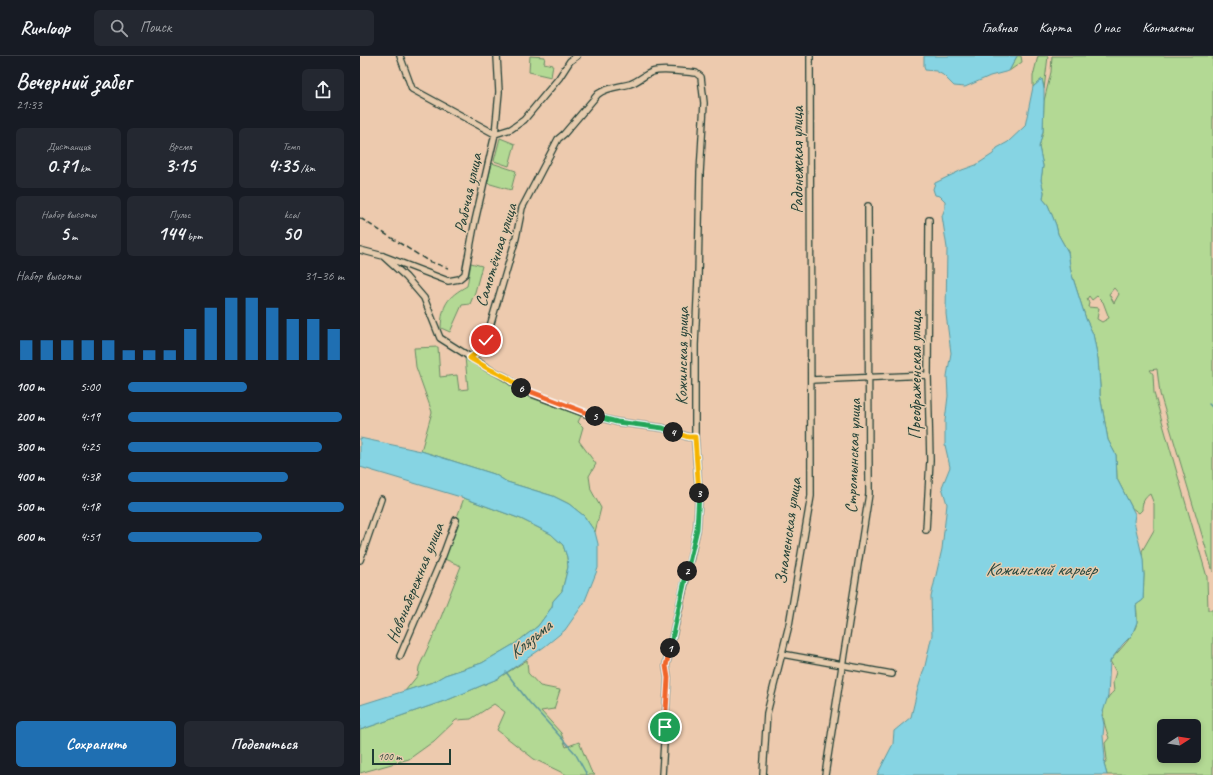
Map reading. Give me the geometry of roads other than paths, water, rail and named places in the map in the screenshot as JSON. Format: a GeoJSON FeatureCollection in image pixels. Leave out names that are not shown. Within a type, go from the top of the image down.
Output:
{"type":"FeatureCollection","features":[{"type":"Feature","properties":{"kind":"street","name":"Рабочая улица"},"geometry":{"type":"LineString","coordinates":[[360,250],[383,256],[448,281],[459,279],[465,274],[474,221],[495,134],[412,89],[400,56]]}},
{"type":"Feature","properties":{"kind":"street"},"geometry":{"type":"LineString","coordinates":[[497,56],[499,92],[495,134],[511,129],[524,120],[559,78],[570,61],[577,56]]}},
{"type":"Feature","properties":{"kind":"street","name":"Радонежская улица"},"geometry":{"type":"LineString","coordinates":[[810,56],[811,263]]}},
{"type":"Feature","properties":{"kind":"street","name":"Самотёчная улица"},"geometry":{"type":"LineString","coordinates":[[470,358],[480,350],[486,340],[516,238],[522,208],[558,139],[602,91],[614,86],[631,83],[656,70],[696,73],[701,77]]}},
{"type":"Feature","properties":{"kind":"street","name":"Кожинская улица"},"geometry":{"type":"LineString","coordinates":[[662,775],[668,678],[666,666],[697,529],[699,494],[695,437],[695,345],[700,173],[704,103],[701,77]]}},
{"type":"Feature","properties":{"kind":"street","name":"Стромынская улица"},"geometry":{"type":"LineString","coordinates":[[825,775],[869,494],[868,206]]}},
{"type":"Feature","properties":{"kind":"street","name":"Преображенская улица"},"geometry":{"type":"LineString","coordinates":[[926,530],[930,460],[928,375],[929,220]]}},
{"type":"Feature","properties":{"kind":"street"},"geometry":{"type":"LineString","coordinates":[[383,256],[406,277],[424,298],[440,338],[470,358],[506,377],[530,393],[586,414],[617,422],[663,428],[688,437],[695,437]]}},
{"type":"Feature","properties":{"kind":"street","name":"Знаменская улица"},"geometry":{"type":"LineString","coordinates":[[763,775],[767,713],[789,625],[811,496],[811,263]]}},
{"type":"Feature","properties":{"kind":"street"},"geometry":{"type":"LineString","coordinates":[[811,380],[928,375]]}},
{"type":"Feature","properties":{"kind":"street"},"geometry":{"type":"LineString","coordinates":[[360,560],[380,499]]}},
{"type":"Feature","properties":{"kind":"street","name":"Новонабережная улица"},"geometry":{"type":"LineString","coordinates":[[400,656],[442,558],[456,520]]}},
{"type":"Feature","properties":{"kind":"street"},"geometry":{"type":"LineString","coordinates":[[782,654],[892,674]]}},
{"type":"Feature","properties":{"kind":"water"},"geometry":{"type":"Polygon","coordinates":[[[924,56],[1017,56],[1009,71],[990,76],[965,87],[954,86],[943,75],[936,71],[925,70],[924,56]]]}},
{"type":"Feature","properties":{"kind":"water","name":"Кожинский карьер"},"geometry":{"type":"Polygon","coordinates":[[[1042,79],[1044,89],[1043,131],[1039,147],[1043,166],[1041,180],[1044,192],[1043,199],[1048,205],[1058,234],[1068,252],[1071,272],[1086,319],[1093,334],[1098,359],[1100,395],[1108,440],[1116,455],[1117,479],[1135,514],[1134,521],[1143,559],[1143,600],[1136,605],[1137,622],[1132,635],[1110,661],[1108,696],[1102,715],[1104,725],[1104,764],[1107,775],[877,775],[893,744],[894,731],[911,717],[925,666],[932,635],[931,597],[942,549],[947,504],[942,487],[950,467],[945,445],[945,421],[948,396],[947,376],[951,353],[946,314],[947,248],[942,216],[945,208],[945,201],[940,196],[935,195],[933,189],[935,183],[976,165],[993,154],[997,148],[1008,142],[1025,126],[1033,87],[1042,79]]]}},
{"type":"Feature","properties":{"kind":"water","name":"Клязьма"},"geometry":{"type":"Polygon","coordinates":[[[360,438],[421,451],[494,474],[507,482],[553,496],[569,504],[584,516],[595,532],[598,544],[598,568],[584,603],[565,630],[544,647],[497,679],[450,699],[360,730],[360,705],[433,682],[445,675],[482,663],[516,643],[538,626],[552,607],[553,601],[562,591],[568,567],[567,557],[563,545],[551,534],[521,519],[464,498],[360,467],[360,438]]]}},
{"type":"Feature","properties":{"kind":"waterway"},"geometry":{"type":"LineString","coordinates":[[1209,404],[1213,408]]}},
{"type":"Feature","properties":{"kind":"waterway"},"geometry":{"type":"LineString","coordinates":[[506,672],[529,702],[575,753],[587,775]]}},
{"type":"Feature","properties":{"kind":"railway"},"geometry":{"type":"LineString","coordinates":[[360,218],[428,261],[448,268]]}}]}
